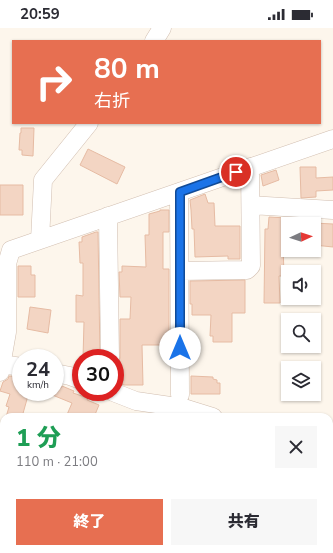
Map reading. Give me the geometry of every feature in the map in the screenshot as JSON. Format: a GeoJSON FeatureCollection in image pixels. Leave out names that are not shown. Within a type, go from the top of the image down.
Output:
{"type":"FeatureCollection","features":[{"type":"Feature","properties":{"kind":"street"},"geometry":{"type":"LineString","coordinates":[[155,40],[162,28]]}},
{"type":"Feature","properties":{"kind":"street"},"geometry":{"type":"LineString","coordinates":[[40,240],[43,180],[89,124]]}},
{"type":"Feature","properties":{"kind":"street"},"geometry":{"type":"LineString","coordinates":[[12,367],[1,368],[7,332],[7,264],[12,250],[333,139]]}},
{"type":"Feature","properties":{"kind":"street"},"geometry":{"type":"LineString","coordinates":[[180,271],[248,270],[251,266],[250,167]]}},
{"type":"Feature","properties":{"kind":"street"},"geometry":{"type":"LineString","coordinates":[[180,192],[180,395]]}},
{"type":"Feature","properties":{"kind":"street"},"geometry":{"type":"LineString","coordinates":[[251,205],[333,210]]}},
{"type":"Feature","properties":{"kind":"street"},"geometry":{"type":"LineString","coordinates":[[108,216],[110,349]]}},
{"type":"Feature","properties":{"kind":"street"},"geometry":{"type":"LineString","coordinates":[[124,396],[136,401],[184,408],[200,413]]}},
{"type":"Feature","properties":{"kind":"building"},"geometry":{"type":"Polygon","coordinates":[[[21,128],[34,128],[33,156],[22,155],[22,150],[19,150],[21,128]]]}},
{"type":"Feature","properties":{"kind":"building"},"geometry":{"type":"Polygon","coordinates":[[[88,149],[125,167],[117,184],[80,165],[88,149]]]}},
{"type":"Feature","properties":{"kind":"building"},"geometry":{"type":"Polygon","coordinates":[[[300,167],[316,167],[316,178],[333,177],[333,190],[316,191],[316,197],[301,198],[300,167]]]}},
{"type":"Feature","properties":{"kind":"building"},"geometry":{"type":"Polygon","coordinates":[[[276,170],[279,180],[263,186],[261,175],[276,170]]]}},
{"type":"Feature","properties":{"kind":"building"},"geometry":{"type":"Polygon","coordinates":[[[0,185],[23,185],[23,215],[0,215],[0,185]]]}},
{"type":"Feature","properties":{"kind":"building"},"geometry":{"type":"Polygon","coordinates":[[[205,194],[208,203],[214,203],[215,226],[240,226],[240,259],[228,259],[228,256],[195,257],[194,229],[192,229],[190,200],[205,194]]]}},
{"type":"Feature","properties":{"kind":"building"},"geometry":{"type":"Polygon","coordinates":[[[169,210],[169,232],[163,232],[163,269],[169,269],[169,343],[161,343],[161,345],[142,345],[143,385],[124,385],[124,349],[120,349],[120,319],[130,319],[131,297],[120,297],[119,272],[122,272],[122,266],[146,267],[145,235],[149,235],[149,214],[169,210]]]}},
{"type":"Feature","properties":{"kind":"building"},"geometry":{"type":"Polygon","coordinates":[[[269,217],[281,218],[281,257],[283,257],[284,265],[281,265],[281,276],[279,276],[280,303],[264,303],[265,229],[268,229],[269,217]]]}},
{"type":"Feature","properties":{"kind":"building"},"geometry":{"type":"Polygon","coordinates":[[[321,223],[333,224],[333,247],[321,246],[321,223]]]}},
{"type":"Feature","properties":{"kind":"building"},"geometry":{"type":"Polygon","coordinates":[[[98,232],[100,349],[83,349],[84,322],[76,322],[76,295],[83,296],[83,263],[80,263],[79,242],[82,242],[82,237],[98,232]]]}},
{"type":"Feature","properties":{"kind":"building"},"geometry":{"type":"Polygon","coordinates":[[[18,266],[31,266],[31,275],[35,275],[35,297],[18,297],[18,266]]]}},
{"type":"Feature","properties":{"kind":"building"},"geometry":{"type":"Polygon","coordinates":[[[245,280],[245,313],[232,313],[232,342],[213,342],[213,336],[210,336],[211,315],[192,315],[192,304],[190,304],[190,281],[245,280]]]}},
{"type":"Feature","properties":{"kind":"building"},"geometry":{"type":"Polygon","coordinates":[[[30,307],[51,310],[48,333],[27,329],[30,307]]]}},
{"type":"Feature","properties":{"kind":"building"},"geometry":{"type":"Polygon","coordinates":[[[9,376],[12,376],[12,401],[26,401],[23,413],[7,413],[9,407],[6,406],[10,394],[0,391],[3,382],[8,379],[9,376]]]}},
{"type":"Feature","properties":{"kind":"building"},"geometry":{"type":"Polygon","coordinates":[[[191,376],[213,377],[213,379],[217,380],[217,383],[220,383],[220,394],[191,394],[191,376]]]}},
{"type":"Feature","properties":{"kind":"building"},"geometry":{"type":"Polygon","coordinates":[[[64,387],[72,390],[72,401],[89,401],[99,405],[96,413],[68,413],[72,403],[64,400],[64,387]]]}},
{"type":"Feature","properties":{"kind":"route"},"geometry":{"type":"LineString","coordinates":[[180,348],[180,192],[236,172]]}}]}
